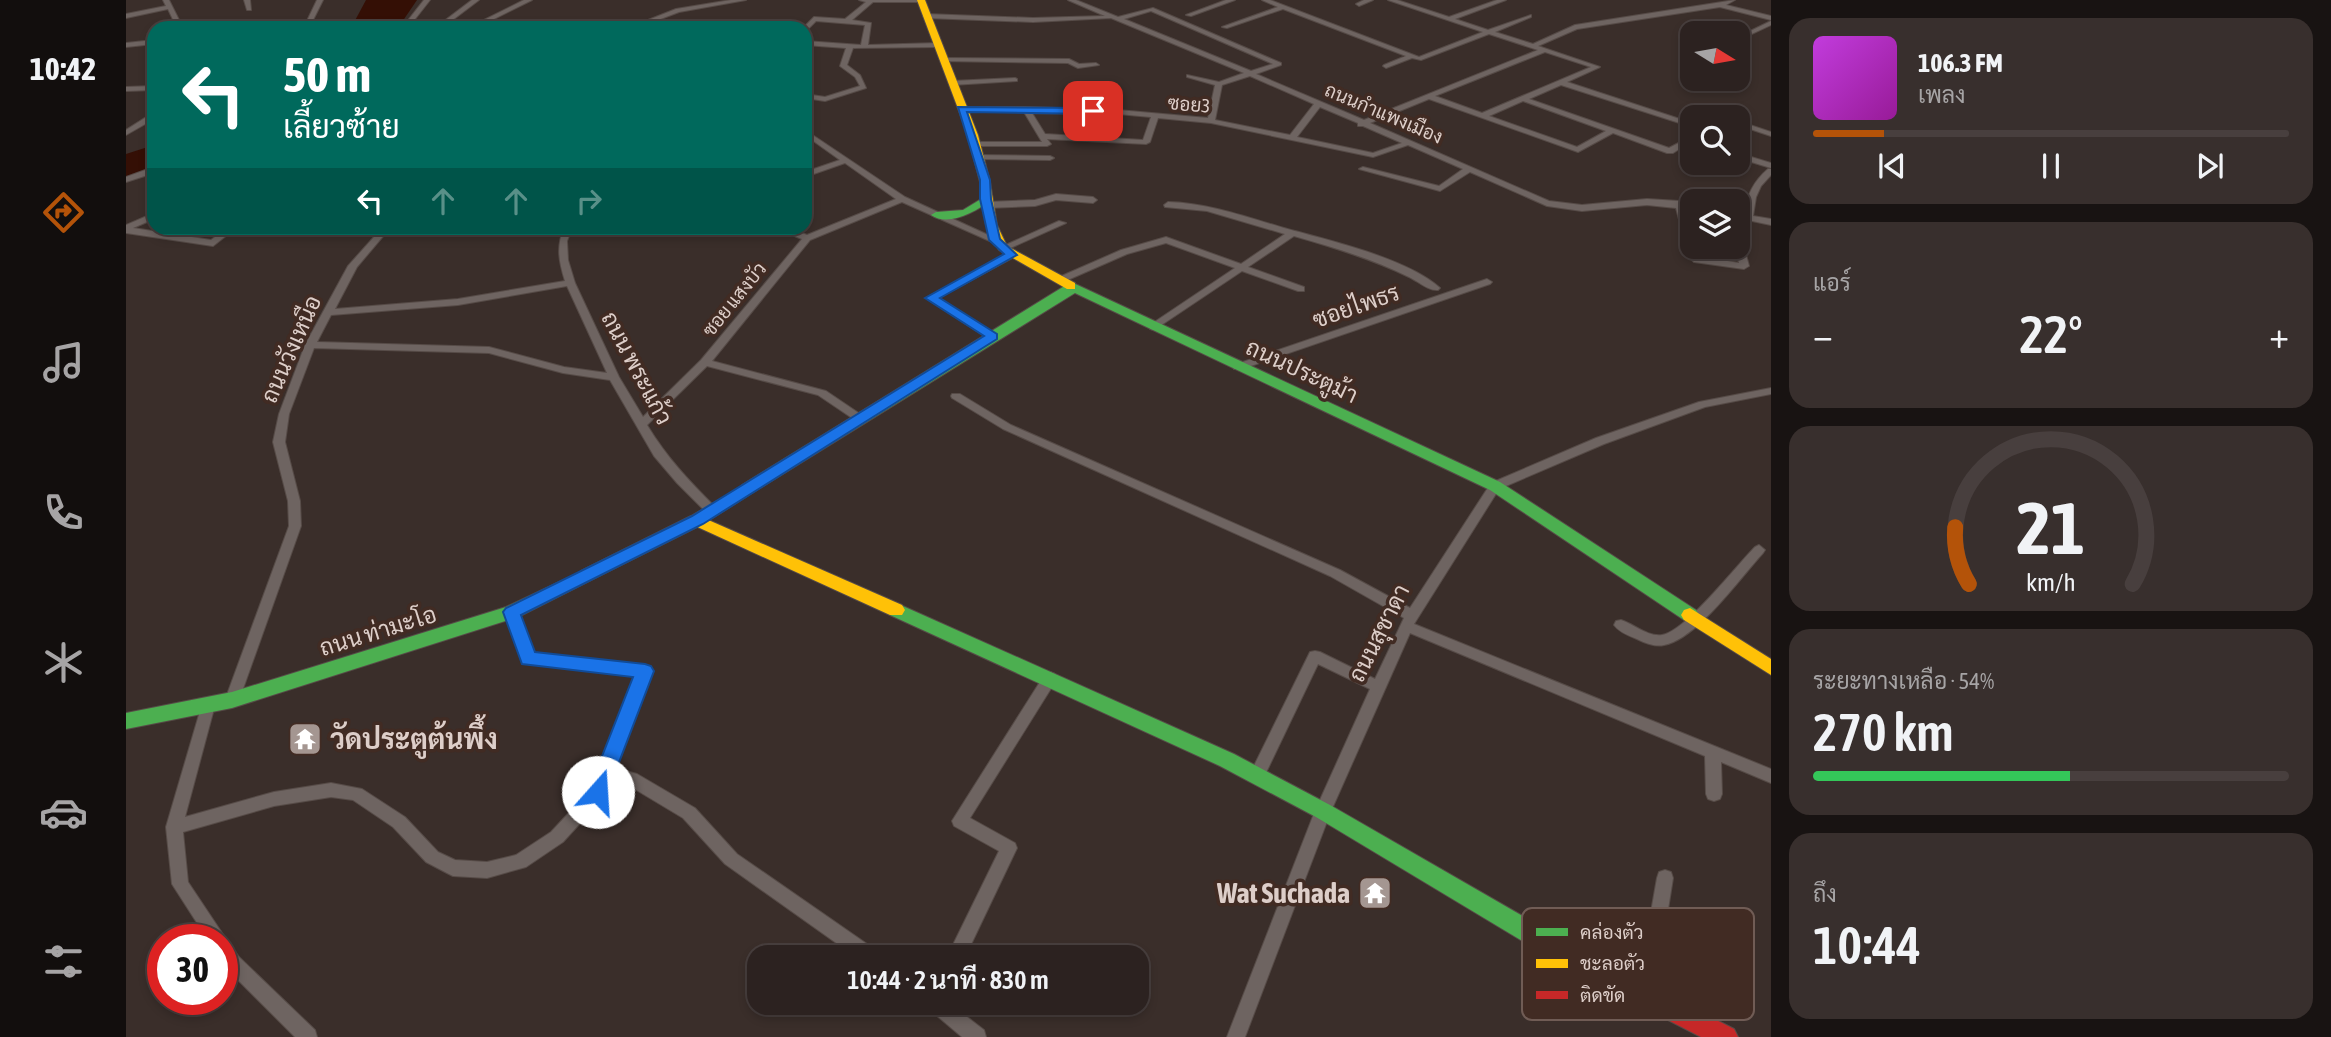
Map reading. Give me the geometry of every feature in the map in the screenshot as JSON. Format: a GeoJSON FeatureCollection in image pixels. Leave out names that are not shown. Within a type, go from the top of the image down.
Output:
{"type":"FeatureCollection","features":[{"type":"Feature","properties":{"kind":"street"},"geometry":{"type":"LineString","coordinates":[[166,0],[176,21]]}},
{"type":"Feature","properties":{"kind":"street"},"geometry":{"type":"LineString","coordinates":[[247,0],[248,9]]}},
{"type":"Feature","properties":{"kind":"street"},"geometry":{"type":"LineString","coordinates":[[310,21],[320,0]]}},
{"type":"Feature","properties":{"kind":"street"},"geometry":{"type":"LineString","coordinates":[[410,21],[426,0]]}},
{"type":"Feature","properties":{"kind":"street"},"geometry":{"type":"LineString","coordinates":[[448,21],[476,0]]}},
{"type":"Feature","properties":{"kind":"street"},"geometry":{"type":"LineString","coordinates":[[486,21],[529,0]]}},
{"type":"Feature","properties":{"kind":"street"},"geometry":{"type":"LineString","coordinates":[[649,21],[678,10],[743,0]]}},
{"type":"Feature","properties":{"kind":"street"},"geometry":{"type":"LineString","coordinates":[[863,0],[921,0],[977,151],[985,180],[986,202],[1003,248]]}},
{"type":"Feature","properties":{"kind":"street","name":"ถนนกำแพงเมือง"},"geometry":{"type":"LineString","coordinates":[[1071,0],[1249,73],[1547,203],[1583,208],[1647,202],[1679,204]]}},
{"type":"Feature","properties":{"kind":"street"},"geometry":{"type":"LineString","coordinates":[[1189,15],[1232,0]]}},
{"type":"Feature","properties":{"kind":"street"},"geometry":{"type":"LineString","coordinates":[[1265,0],[1415,57]]}},
{"type":"Feature","properties":{"kind":"street"},"geometry":{"type":"LineString","coordinates":[[1359,4],[1370,0]]}},
{"type":"Feature","properties":{"kind":"street"},"geometry":{"type":"LineString","coordinates":[[1391,0],[1597,67],[1482,116]]}},
{"type":"Feature","properties":{"kind":"street"},"geometry":{"type":"LineString","coordinates":[[1451,18],[1503,0]]}},
{"type":"Feature","properties":{"kind":"street"},"geometry":{"type":"LineString","coordinates":[[1535,46],[1574,27],[1720,5],[1732,0]]}},
{"type":"Feature","properties":{"kind":"street"},"geometry":{"type":"LineString","coordinates":[[846,22],[872,1]]}},
{"type":"Feature","properties":{"kind":"street"},"geometry":{"type":"LineString","coordinates":[[1720,5],[1771,20]]}},
{"type":"Feature","properties":{"kind":"street"},"geometry":{"type":"LineString","coordinates":[[126,16],[170,8]]}},
{"type":"Feature","properties":{"kind":"street"},"geometry":{"type":"LineString","coordinates":[[1224,27],[1283,8]]}},
{"type":"Feature","properties":{"kind":"street"},"geometry":{"type":"LineString","coordinates":[[926,16],[1033,20],[1114,19],[1151,9],[1279,64],[1219,84],[1189,76]]}},
{"type":"Feature","properties":{"kind":"street"},"geometry":{"type":"LineString","coordinates":[[1386,66],[1530,16]]}},
{"type":"Feature","properties":{"kind":"street"},"geometry":{"type":"LineString","coordinates":[[812,21],[814,19],[868,23],[864,47]]}},
{"type":"Feature","properties":{"kind":"street"},"geometry":{"type":"LineString","coordinates":[[1750,32],[1771,20]]}},
{"type":"Feature","properties":{"kind":"street"},"geometry":{"type":"LineString","coordinates":[[126,45],[147,43]]}},
{"type":"Feature","properties":{"kind":"street"},"geometry":{"type":"LineString","coordinates":[[812,43],[1069,61],[1078,66],[1096,65]]}},
{"type":"Feature","properties":{"kind":"street"},"geometry":{"type":"LineString","coordinates":[[812,97],[825,99],[864,87],[858,76],[844,66],[850,46]]}},
{"type":"Feature","properties":{"kind":"street"},"geometry":{"type":"LineString","coordinates":[[1361,124],[1544,50]]}},
{"type":"Feature","properties":{"kind":"street"},"geometry":{"type":"LineString","coordinates":[[952,83],[1015,80]]}},
{"type":"Feature","properties":{"kind":"street"},"geometry":{"type":"LineString","coordinates":[[1562,83],[1680,121]]}},
{"type":"Feature","properties":{"kind":"street"},"geometry":{"type":"LineString","coordinates":[[1210,121],[1219,84]]}},
{"type":"Feature","properties":{"kind":"street"},"geometry":{"type":"LineString","coordinates":[[126,89],[147,88]]}},
{"type":"Feature","properties":{"kind":"street"},"geometry":{"type":"LineString","coordinates":[[1430,97],[1578,150],[1612,131]]}},
{"type":"Feature","properties":{"kind":"street"},"geometry":{"type":"LineString","coordinates":[[1522,99],[1670,151],[1680,145]]}},
{"type":"Feature","properties":{"kind":"street"},"geometry":{"type":"LineString","coordinates":[[1293,137],[1318,104]]}},
{"type":"Feature","properties":{"kind":"street","name":"ซอย3"},"geometry":{"type":"LineString","coordinates":[[962,109],[1118,112],[1210,121],[1373,155],[1408,143]]}},
{"type":"Feature","properties":{"kind":"street"},"geometry":{"type":"LineString","coordinates":[[1026,109],[1045,140]]}},
{"type":"Feature","properties":{"kind":"street"},"geometry":{"type":"LineString","coordinates":[[977,151],[1045,140],[1146,142],[1154,117]]}},
{"type":"Feature","properties":{"kind":"street"},"geometry":{"type":"LineString","coordinates":[[126,133],[147,120]]}},
{"type":"Feature","properties":{"kind":"street"},"geometry":{"type":"LineString","coordinates":[[1750,127],[1771,134]]}},
{"type":"Feature","properties":{"kind":"street","name":"ถนนประตูม้า"},"geometry":{"type":"LineString","coordinates":[[812,137],[902,199],[1003,248],[1067,284],[1495,486],[1771,668]]}},
{"type":"Feature","properties":{"kind":"street"},"geometry":{"type":"LineString","coordinates":[[977,151],[1050,158]]}},
{"type":"Feature","properties":{"kind":"street"},"geometry":{"type":"LineString","coordinates":[[1750,159],[1771,166]]}},
{"type":"Feature","properties":{"kind":"street"},"geometry":{"type":"LineString","coordinates":[[812,172],[844,161]]}},
{"type":"Feature","properties":{"kind":"street"},"geometry":{"type":"LineString","coordinates":[[1363,169],[1440,189],[1469,169]]}},
{"type":"Feature","properties":{"kind":"street"},"geometry":{"type":"LineString","coordinates":[[1750,210],[1752,196],[1759,180],[1771,171]]}},
{"type":"Feature","properties":{"kind":"street"},"geometry":{"type":"LineString","coordinates":[[126,180],[147,172]]}},
{"type":"Feature","properties":{"kind":"street"},"geometry":{"type":"LineString","coordinates":[[936,215],[966,213],[986,202],[1035,203],[1056,197],[1093,200]]}},
{"type":"Feature","properties":{"kind":"street","name":"ซอย แสงบัว"},"geometry":{"type":"LineString","coordinates":[[643,423],[705,362],[807,238],[902,199]]}},
{"type":"Feature","properties":{"kind":"street"},"geometry":{"type":"LineString","coordinates":[[1168,205],[1202,207],[1292,233],[1404,270],[1436,288]]}},
{"type":"Feature","properties":{"kind":"street"},"geometry":{"type":"LineString","coordinates":[[1750,217],[1771,222]]}},
{"type":"Feature","properties":{"kind":"street"},"geometry":{"type":"LineString","coordinates":[[126,229],[147,219]]}},
{"type":"Feature","properties":{"kind":"street"},"geometry":{"type":"LineString","coordinates":[[993,337],[931,298],[1003,248],[1062,223]]}},
{"type":"Feature","properties":{"kind":"street"},"geometry":{"type":"LineString","coordinates":[[126,229],[147,232]]}},
{"type":"Feature","properties":{"kind":"street"},"geometry":{"type":"LineString","coordinates":[[1154,327],[1292,233]]}},
{"type":"Feature","properties":{"kind":"street"},"geometry":{"type":"LineString","coordinates":[[163,235],[213,243],[223,235]]}},
{"type":"Feature","properties":{"kind":"street","name":"ถนนวังเหนือ"},"geometry":{"type":"LineString","coordinates":[[232,700],[295,526],[295,501],[279,442],[284,414],[310,345],[353,266],[380,235]]}},
{"type":"Feature","properties":{"kind":"street","name":"ถนน พระแก้ว"},"geometry":{"type":"LineString","coordinates":[[565,235],[563,260],[570,283],[614,377],[658,453],[712,511]]}},
{"type":"Feature","properties":{"kind":"street"},"geometry":{"type":"LineString","coordinates":[[800,235],[807,238]]}},
{"type":"Feature","properties":{"kind":"street"},"geometry":{"type":"LineString","coordinates":[[1067,284],[1124,252],[1166,240],[1301,289]]}},
{"type":"Feature","properties":{"kind":"street"},"geometry":{"type":"LineString","coordinates":[[1696,259],[1744,266],[1742,259]]}},
{"type":"Feature","properties":{"kind":"street","name":"ซอยไพธร"},"geometry":{"type":"LineString","coordinates":[[1238,367],[1487,282]]}},
{"type":"Feature","properties":{"kind":"street"},"geometry":{"type":"LineString","coordinates":[[328,312],[458,302],[570,283]]}},
{"type":"Feature","properties":{"kind":"street","name":"ถนน ท่ามะโอ"},"geometry":{"type":"LineString","coordinates":[[126,721],[232,700],[512,612],[697,520],[993,337],[1067,284]]}},
{"type":"Feature","properties":{"kind":"street"},"geometry":{"type":"LineString","coordinates":[[310,345],[489,350],[563,370],[614,377]]}},
{"type":"Feature","properties":{"kind":"street"},"geometry":{"type":"LineString","coordinates":[[705,362],[822,393],[859,418]]}},
{"type":"Feature","properties":{"kind":"street"},"geometry":{"type":"LineString","coordinates":[[1495,486],[1600,441],[1703,404],[1771,391]]}},
{"type":"Feature","properties":{"kind":"street"},"geometry":{"type":"LineString","coordinates":[[956,396],[1007,427],[1312,563],[1409,620],[1771,776]]}},
{"type":"Feature","properties":{"kind":"street","name":"ถนนสุชาดา"},"geometry":{"type":"LineString","coordinates":[[1236,1037],[1323,811],[1409,620],[1495,486]]}},
{"type":"Feature","properties":{"kind":"street"},"geometry":{"type":"LineString","coordinates":[[697,520],[1050,678],[1256,776],[1323,811],[1522,929]]}},
{"type":"Feature","properties":{"kind":"street"},"geometry":{"type":"LineString","coordinates":[[1621,625],[1638,634],[1662,640],[1675,636],[1697,618],[1759,550]]}},
{"type":"Feature","properties":{"kind":"street"},"geometry":{"type":"LineString","coordinates":[[174,827],[274,799],[331,790],[356,794],[399,822],[432,857],[453,868],[487,870],[520,862],[557,837],[598,792],[645,671],[528,659],[512,612]]}},
{"type":"Feature","properties":{"kind":"street"},"geometry":{"type":"LineString","coordinates":[[1256,776],[1315,656],[1379,687]]}},
{"type":"Feature","properties":{"kind":"street"},"geometry":{"type":"LineString","coordinates":[[962,945],[1009,848],[960,821],[1050,678]]}},
{"type":"Feature","properties":{"kind":"street"},"geometry":{"type":"LineString","coordinates":[[207,924],[180,884],[174,827],[208,705]]}},
{"type":"Feature","properties":{"kind":"street"},"geometry":{"type":"LineString","coordinates":[[1713,753],[1714,794]]}},
{"type":"Feature","properties":{"kind":"street"},"geometry":{"type":"LineString","coordinates":[[605,772],[632,779],[689,813],[732,859],[854,945]]}},
{"type":"Feature","properties":{"kind":"street"},"geometry":{"type":"LineString","coordinates":[[1660,908],[1665,878]]}},
{"type":"Feature","properties":{"kind":"street"},"geometry":{"type":"LineString","coordinates":[[238,968],[308,1037]]}},
{"type":"Feature","properties":{"kind":"street"},"geometry":{"type":"LineString","coordinates":[[950,1015],[977,1037]]}},
{"type":"Feature","properties":{"kind":"street"},"geometry":{"type":"LineString","coordinates":[[1691,1020],[1726,1037]]}},
{"type":"Feature","properties":{"kind":"shaded area"},"geometry":{"type":"Polygon","coordinates":[[[366,0],[417,0],[403,21],[355,21],[366,0]]]}},
{"type":"Feature","properties":{"kind":"shaded area"},"geometry":{"type":"Polygon","coordinates":[[[147,147],[147,170],[126,177],[126,154],[147,147]]]}},
{"type":"Feature","properties":{"kind":"traffic: fast"},"geometry":{"type":"LineString","coordinates":[[936,215],[966,213],[986,199]]}},
{"type":"Feature","properties":{"kind":"traffic: fast"},"geometry":{"type":"LineString","coordinates":[[1071,286],[1495,486],[1690,615]]}},
{"type":"Feature","properties":{"kind":"traffic: fast"},"geometry":{"type":"LineString","coordinates":[[747,489],[1074,288]]}},
{"type":"Feature","properties":{"kind":"traffic: fast"},"geometry":{"type":"LineString","coordinates":[[126,721],[232,700],[512,612],[587,575]]}},
{"type":"Feature","properties":{"kind":"traffic: fast"},"geometry":{"type":"LineString","coordinates":[[896,610],[1227,760],[1323,811],[1522,928]]}},
{"type":"Feature","properties":{"kind":"traffic: slow"},"geometry":{"type":"LineString","coordinates":[[921,0],[973,135],[994,233],[1003,248],[1071,286]]}},
{"type":"Feature","properties":{"kind":"traffic: slow"},"geometry":{"type":"LineString","coordinates":[[697,520],[896,610]]}},
{"type":"Feature","properties":{"kind":"traffic: slow"},"geometry":{"type":"LineString","coordinates":[[1690,615],[1771,668]]}},
{"type":"Feature","properties":{"kind":"traffic: jam"},"geometry":{"type":"LineString","coordinates":[[587,575],[697,520],[747,489]]}},
{"type":"Feature","properties":{"kind":"traffic: jam"},"geometry":{"type":"LineString","coordinates":[[1693,1020],[1726,1037]]}},
{"type":"Feature","properties":{"kind":"place","name":"วัดประตูต้นพึ้ง"},"geometry":{"type":"Point","coordinates":[305,739]}},
{"type":"Feature","properties":{"kind":"place","name":"Wat Suchada"},"geometry":{"type":"Point","coordinates":[1375,893]}},
{"type":"Feature","properties":{"kind":"route"},"geometry":{"type":"LineString","coordinates":[[598,792],[645,671],[528,659],[512,612],[697,520],[993,337],[931,298],[1011,255],[995,240],[986,199],[985,180],[962,109],[1093,111]]}}]}
